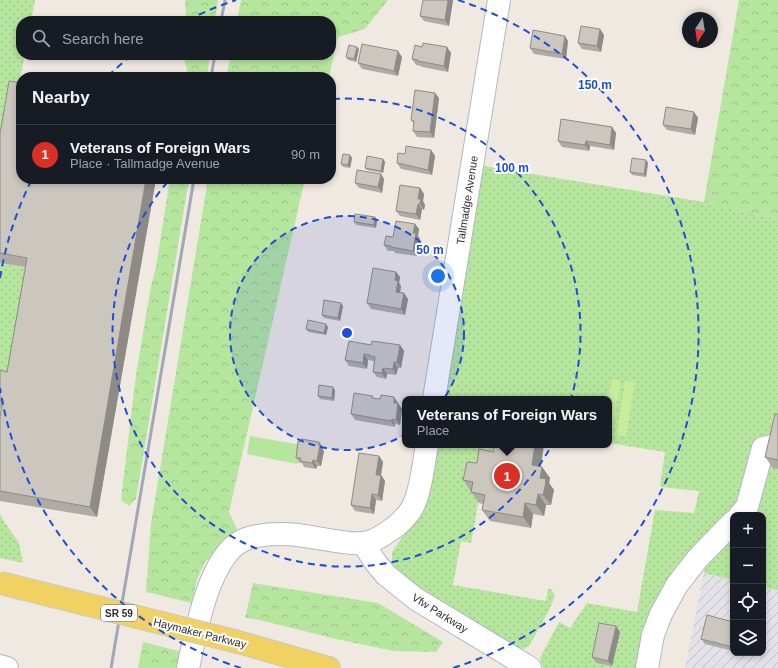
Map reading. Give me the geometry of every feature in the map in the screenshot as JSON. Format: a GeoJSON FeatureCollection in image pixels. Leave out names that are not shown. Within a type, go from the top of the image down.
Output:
{"type":"FeatureCollection","features":[{"type":"Feature","properties":{"kind":"main road","name":"Haymaker Parkway"},"geometry":{"type":"LineString","coordinates":[[0,583],[238,642],[329,668]]}},
{"type":"Feature","properties":{"kind":"street","name":"Tallmadge Avenue"},"geometry":{"type":"LineString","coordinates":[[434,396],[499,0]]}},
{"type":"Feature","properties":{"kind":"street"},"geometry":{"type":"LineString","coordinates":[[743,512],[747,507],[763,448],[776,445]]}},
{"type":"Feature","properties":{"kind":"street"},"geometry":{"type":"LineString","coordinates":[[188,668],[208,591],[216,572],[233,548],[242,540],[267,534],[279,533],[343,542],[363,543],[384,535],[399,524],[414,506],[419,491],[426,448]]}},
{"type":"Feature","properties":{"kind":"street"},"geometry":{"type":"LineString","coordinates":[[647,668],[653,635],[661,614],[678,585],[698,558],[730,525]]}},
{"type":"Feature","properties":{"kind":"street","name":"Vfw Parkway"},"geometry":{"type":"LineString","coordinates":[[363,543],[386,575],[416,599],[530,668]]}},
{"type":"Feature","properties":{"kind":"street"},"geometry":{"type":"LineString","coordinates":[[0,666],[7,668]]}},
{"type":"Feature","properties":{"kind":"shaded area"},"geometry":{"type":"Polygon","coordinates":[[[704,573],[730,579],[730,656],[766,656],[766,588],[778,590],[778,668],[685,668],[704,573]]]}},
{"type":"Feature","properties":{"kind":"green space"},"geometry":{"type":"Polygon","coordinates":[[[0,0],[35,0],[32,16],[16,16],[16,60],[24,60],[21,72],[16,72],[16,98],[0,188],[0,0]]]}},
{"type":"Feature","properties":{"kind":"green space"},"geometry":{"type":"Polygon","coordinates":[[[185,0],[218,0],[216,16],[186,16],[185,0]]]}},
{"type":"Feature","properties":{"kind":"green space"},"geometry":{"type":"Polygon","coordinates":[[[241,0],[388,0],[365,29],[338,37],[336,46],[336,16],[238,16],[241,0]]]}},
{"type":"Feature","properties":{"kind":"green space"},"geometry":{"type":"Polygon","coordinates":[[[739,0],[778,0],[778,220],[704,202],[739,0]]]}},
{"type":"Feature","properties":{"kind":"green space"},"geometry":{"type":"Polygon","coordinates":[[[184,60],[209,60],[208,72],[187,72],[184,60]]]}},
{"type":"Feature","properties":{"kind":"green space"},"geometry":{"type":"Polygon","coordinates":[[[230,60],[333,60],[330,72],[227,72],[230,60]]]}},
{"type":"Feature","properties":{"kind":"green space"},"geometry":{"type":"Polygon","coordinates":[[[478,165],[704,202],[778,220],[778,590],[766,588],[766,512],[730,512],[730,579],[704,573],[713,540],[645,668],[543,668],[540,658],[559,622],[570,628],[587,603],[637,612],[655,510],[694,513],[699,491],[662,487],[660,485],[665,452],[612,443],[612,396],[442,396],[478,165]]]}},
{"type":"Feature","properties":{"kind":"green space"},"geometry":{"type":"Polygon","coordinates":[[[169,184],[188,184],[136,499],[129,506],[121,500],[136,375],[151,286],[156,267],[169,184]]]}},
{"type":"Feature","properties":{"kind":"green space"},"geometry":{"type":"Polygon","coordinates":[[[207,184],[304,184],[229,512],[242,540],[227,555],[206,560],[197,579],[192,603],[146,592],[151,524],[207,184]]]}},
{"type":"Feature","properties":{"kind":"green space"},"geometry":{"type":"Polygon","coordinates":[[[0,263],[34,269],[0,471],[0,263]]]}},
{"type":"Feature","properties":{"kind":"green space"},"geometry":{"type":"Polygon","coordinates":[[[612,379],[621,381],[612,430],[612,396],[609,396],[612,379]]]}},
{"type":"Feature","properties":{"kind":"green space"},"geometry":{"type":"Polygon","coordinates":[[[625,381],[635,382],[626,436],[617,435],[625,381]]]}},
{"type":"Feature","properties":{"kind":"green space"},"geometry":{"type":"Polygon","coordinates":[[[250,436],[302,445],[300,462],[297,464],[247,454],[250,436]]]}},
{"type":"Feature","properties":{"kind":"green space"},"geometry":{"type":"Polygon","coordinates":[[[434,448],[509,449],[480,493],[471,543],[461,541],[453,585],[546,601],[548,588],[552,590],[555,597],[529,646],[521,650],[415,591],[392,566],[392,552],[405,533],[434,448]]]}},
{"type":"Feature","properties":{"kind":"green space"},"geometry":{"type":"Polygon","coordinates":[[[0,514],[19,543],[23,563],[0,558],[0,514]]]}},
{"type":"Feature","properties":{"kind":"green space"},"geometry":{"type":"Polygon","coordinates":[[[253,583],[378,603],[443,642],[436,652],[394,651],[245,618],[253,583]]]}},
{"type":"Feature","properties":{"kind":"green space"},"geometry":{"type":"Polygon","coordinates":[[[143,642],[182,652],[178,668],[138,668],[143,642]]]}},
{"type":"Feature","properties":{"kind":"building"},"geometry":{"type":"Polygon","coordinates":[[[423,0],[448,0],[445,20],[420,16],[423,0]]]}},
{"type":"Feature","properties":{"kind":"building"},"geometry":{"type":"Polygon","coordinates":[[[581,26],[600,29],[597,46],[578,43],[581,26]]]}},
{"type":"Feature","properties":{"kind":"building"},"geometry":{"type":"Polygon","coordinates":[[[533,30],[565,36],[562,54],[530,48],[533,30]]]}},
{"type":"Feature","properties":{"kind":"building"},"geometry":{"type":"Polygon","coordinates":[[[423,43],[447,47],[444,66],[412,59],[415,45],[422,47],[423,43]]]}},
{"type":"Feature","properties":{"kind":"building"},"geometry":{"type":"Polygon","coordinates":[[[362,44],[398,51],[394,71],[358,63],[362,44]]]}},
{"type":"Feature","properties":{"kind":"building"},"geometry":{"type":"Polygon","coordinates":[[[349,45],[357,47],[354,59],[346,57],[349,45]]]}},
{"type":"Feature","properties":{"kind":"building"},"geometry":{"type":"Polygon","coordinates":[[[9,81],[16,82],[16,184],[145,184],[90,507],[0,491],[0,417],[3,401],[0,400],[0,370],[7,372],[27,258],[0,253],[0,134],[9,81]]]}},
{"type":"Feature","properties":{"kind":"building"},"geometry":{"type":"Polygon","coordinates":[[[415,90],[435,93],[430,132],[413,131],[414,121],[411,120],[415,90]]]}},
{"type":"Feature","properties":{"kind":"building"},"geometry":{"type":"Polygon","coordinates":[[[666,107],[694,112],[691,129],[663,125],[666,107]]]}},
{"type":"Feature","properties":{"kind":"building"},"geometry":{"type":"Polygon","coordinates":[[[561,119],[612,127],[610,145],[586,141],[585,145],[558,141],[561,119]]]}},
{"type":"Feature","properties":{"kind":"building"},"geometry":{"type":"Polygon","coordinates":[[[406,146],[431,150],[428,170],[397,163],[398,153],[405,154],[406,146]]]}},
{"type":"Feature","properties":{"kind":"building"},"geometry":{"type":"Polygon","coordinates":[[[343,154],[350,155],[348,165],[341,164],[343,154]]]}},
{"type":"Feature","properties":{"kind":"building"},"geometry":{"type":"Polygon","coordinates":[[[367,156],[383,159],[381,171],[365,168],[367,156]]]}},
{"type":"Feature","properties":{"kind":"building"},"geometry":{"type":"Polygon","coordinates":[[[632,158],[646,160],[644,174],[630,172],[632,158]]]}},
{"type":"Feature","properties":{"kind":"building"},"geometry":{"type":"Polygon","coordinates":[[[357,170],[381,174],[378,187],[355,183],[357,170]]]}},
{"type":"Feature","properties":{"kind":"building"},"geometry":{"type":"Polygon","coordinates":[[[400,185],[420,188],[418,199],[421,199],[420,204],[418,204],[416,214],[396,211],[400,185]]]}},
{"type":"Feature","properties":{"kind":"building"},"geometry":{"type":"Polygon","coordinates":[[[355,214],[375,217],[374,225],[354,222],[355,214]]]}},
{"type":"Feature","properties":{"kind":"building"},"geometry":{"type":"Polygon","coordinates":[[[396,221],[415,224],[413,233],[416,233],[413,251],[384,245],[386,236],[393,237],[396,221]]]}},
{"type":"Feature","properties":{"kind":"building"},"geometry":{"type":"Polygon","coordinates":[[[373,268],[396,272],[395,280],[398,281],[396,292],[404,293],[401,309],[367,303],[373,268]]]}},
{"type":"Feature","properties":{"kind":"building"},"geometry":{"type":"Polygon","coordinates":[[[324,300],[341,303],[338,318],[322,315],[324,300]]]}},
{"type":"Feature","properties":{"kind":"building"},"geometry":{"type":"Polygon","coordinates":[[[308,320],[326,324],[324,333],[306,329],[308,320]]]}},
{"type":"Feature","properties":{"kind":"building"},"geometry":{"type":"Polygon","coordinates":[[[349,341],[371,345],[372,341],[400,345],[397,362],[394,362],[393,369],[383,368],[382,373],[373,372],[375,357],[370,355],[364,354],[363,363],[345,360],[349,341]]]}},
{"type":"Feature","properties":{"kind":"building"},"geometry":{"type":"Polygon","coordinates":[[[319,385],[333,387],[332,398],[318,396],[319,385]]]}},
{"type":"Feature","properties":{"kind":"building"},"geometry":{"type":"Polygon","coordinates":[[[354,393],[373,396],[372,398],[380,399],[381,395],[394,397],[394,403],[398,403],[396,420],[392,419],[391,421],[351,414],[354,393]]]}},
{"type":"Feature","properties":{"kind":"building"},"geometry":{"type":"Polygon","coordinates":[[[775,414],[778,414],[778,460],[765,457],[775,414]]]}},
{"type":"Feature","properties":{"kind":"building"},"geometry":{"type":"Polygon","coordinates":[[[301,439],[319,442],[320,445],[317,461],[313,460],[312,463],[300,461],[301,458],[296,458],[298,441],[300,442],[301,439]]]}},
{"type":"Feature","properties":{"kind":"building"},"geometry":{"type":"Polygon","coordinates":[[[494,448],[535,448],[532,465],[542,467],[540,478],[546,479],[545,487],[543,495],[538,494],[536,505],[525,503],[523,517],[482,510],[485,495],[471,492],[473,482],[463,480],[467,462],[477,463],[479,449],[493,452],[494,448]]]}},
{"type":"Feature","properties":{"kind":"building"},"geometry":{"type":"Polygon","coordinates":[[[359,453],[379,456],[376,475],[381,475],[378,495],[372,494],[370,508],[351,505],[359,453]]]}},
{"type":"Feature","properties":{"kind":"building"},"geometry":{"type":"Polygon","coordinates":[[[707,615],[730,621],[730,646],[701,639],[707,615]]]}},
{"type":"Feature","properties":{"kind":"building"},"geometry":{"type":"Polygon","coordinates":[[[599,623],[616,626],[608,661],[592,657],[599,623]]]}},
{"type":"Feature","properties":{"kind":"railway"},"geometry":{"type":"LineString","coordinates":[[222,16],[225,0]]}},
{"type":"Feature","properties":{"kind":"railway"},"geometry":{"type":"LineString","coordinates":[[212,72],[214,60]]}},
{"type":"Feature","properties":{"kind":"railway"},"geometry":{"type":"LineString","coordinates":[[111,668],[193,184]]}},
{"type":"Feature","properties":{"kind":"place","name":"Veterans of Foreign Wars"},"geometry":{"type":"Point","coordinates":[507,476]}}]}
